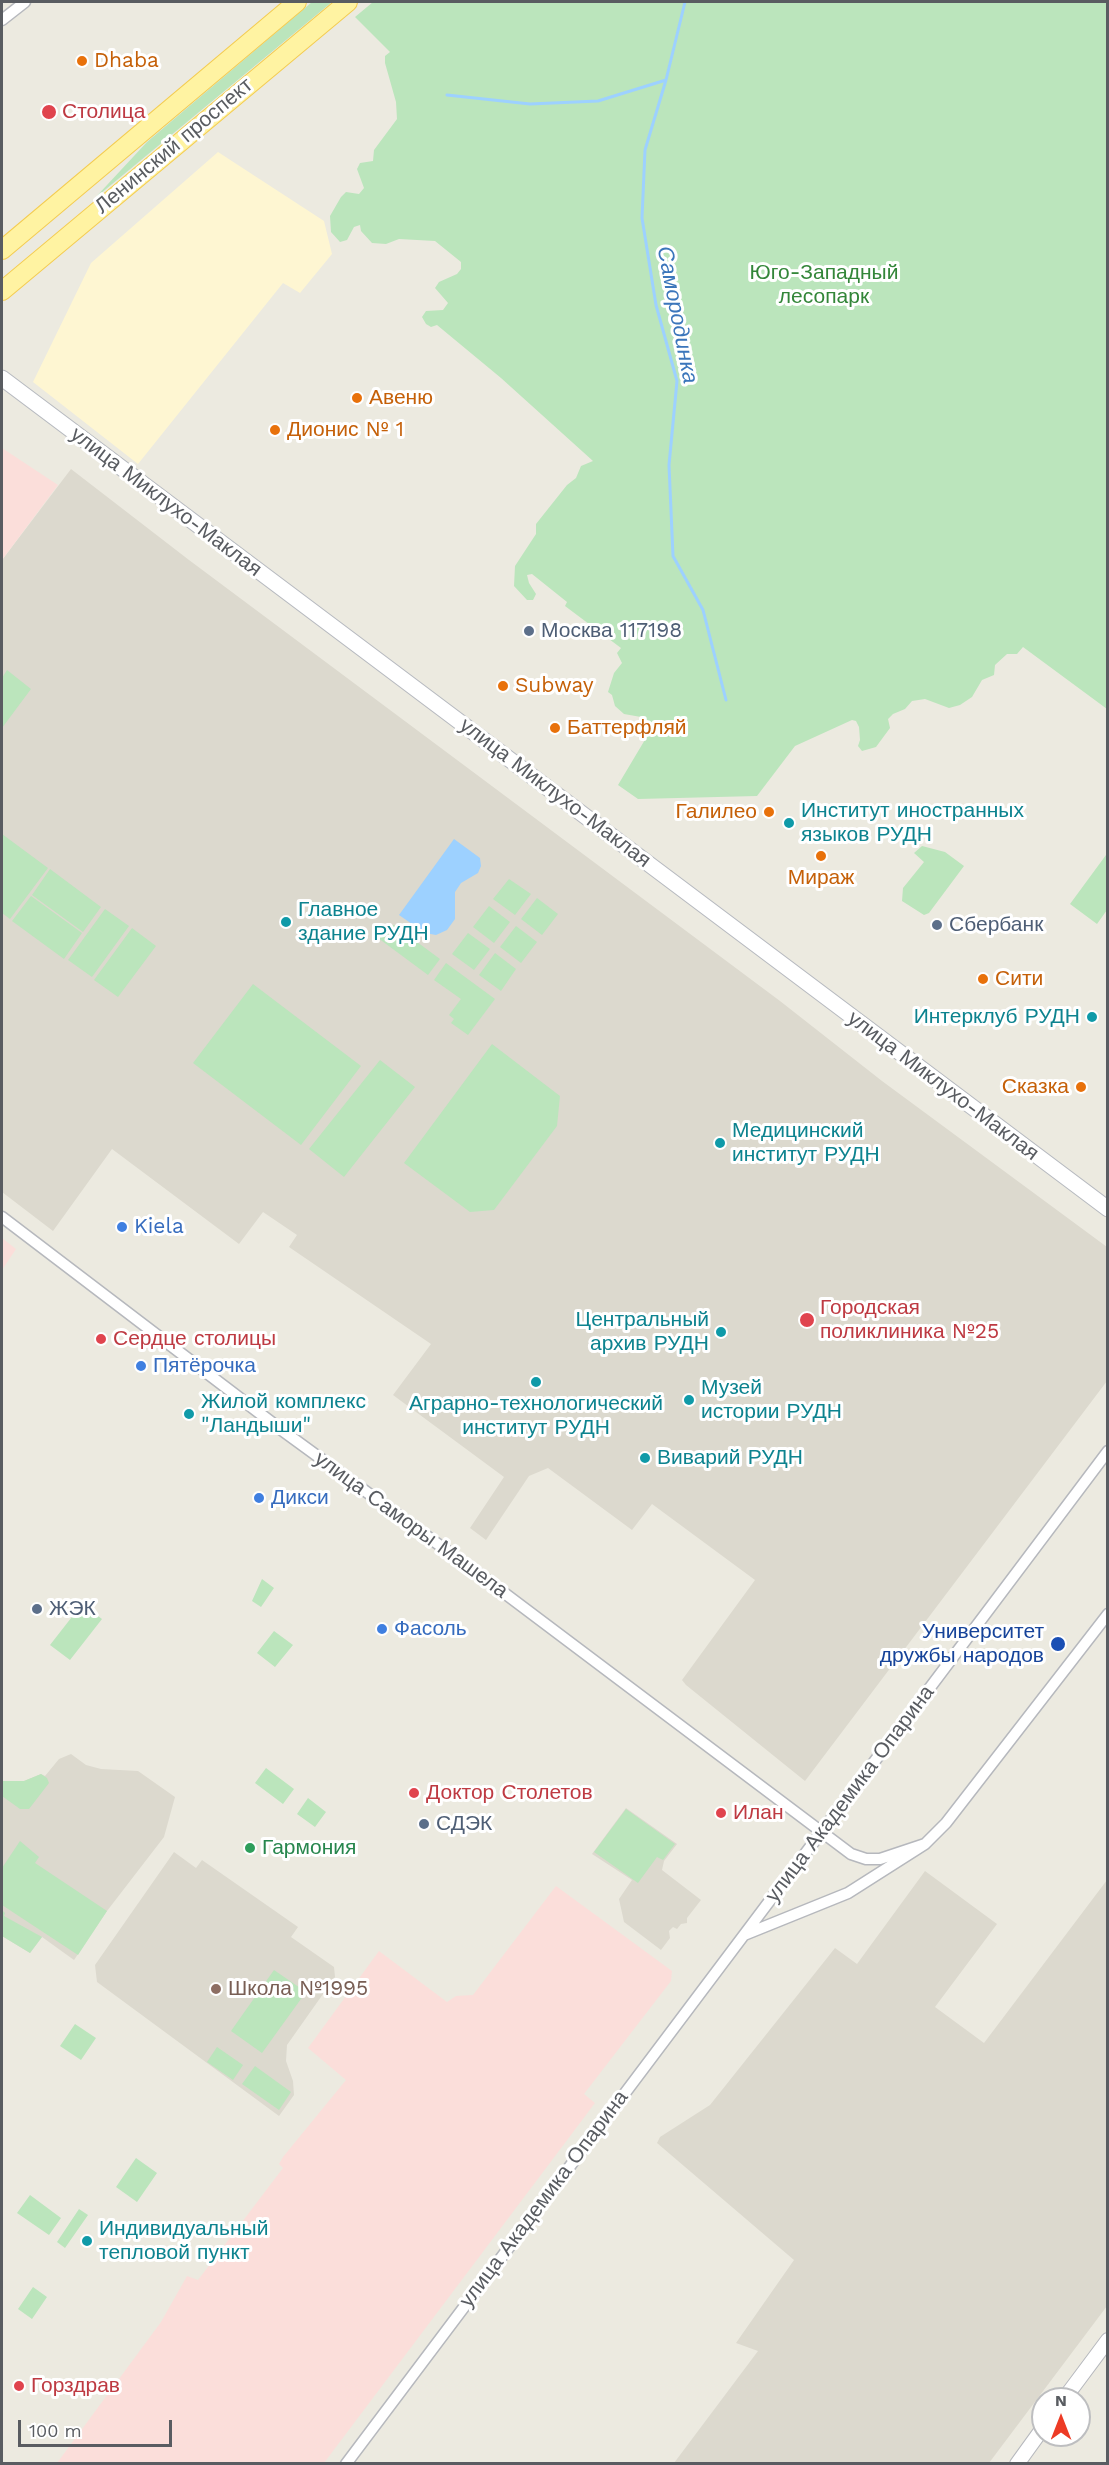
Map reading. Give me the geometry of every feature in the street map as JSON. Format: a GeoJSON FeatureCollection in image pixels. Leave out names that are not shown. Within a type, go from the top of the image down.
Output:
{"type":"FeatureCollection","features":[{"type":"Feature","properties":{"kind":"main road","name":"Ленинский проспект"},"geometry":{"type":"LineString","coordinates":[[2,250],[297,2]]}},
{"type":"Feature","properties":{"kind":"main road","name":"Ленинский проспект"},"geometry":{"type":"LineString","coordinates":[[2,291],[348,2]]}},
{"type":"Feature","properties":{"kind":"main road","name":"улица Миклухо-Маклая"},"geometry":{"type":"LineString","coordinates":[[2,378],[1107,1209]]}},
{"type":"Feature","properties":{"kind":"street"},"geometry":{"type":"LineString","coordinates":[[2,20],[25,2]]}},
{"type":"Feature","properties":{"kind":"street","name":"улица Саморы Машела"},"geometry":{"type":"LineString","coordinates":[[2,1217],[292,1438],[483,1577],[851,1854],[866,1859],[887,1857],[925,1844]]}},
{"type":"Feature","properties":{"kind":"street","name":"улица Академика Опарина"},"geometry":{"type":"LineString","coordinates":[[346,2463],[1107,1451]]}},
{"type":"Feature","properties":{"kind":"street","name":"улица Академика Опарина"},"geometry":{"type":"LineString","coordinates":[[743,1935],[848,1893],[925,1844],[946,1823],[1107,1614]]}},
{"type":"Feature","properties":{"kind":"street"},"geometry":{"type":"LineString","coordinates":[[1073,2387],[1107,2340]]}},
{"type":"Feature","properties":{"kind":"street"},"geometry":{"type":"LineString","coordinates":[[1017,2463],[1031,2444]]}},
{"type":"Feature","properties":{"kind":"shaded area"},"geometry":{"type":"Polygon","coordinates":[[[218,152],[324,221],[332,254],[300,293],[283,283],[138,464],[33,382],[91,263],[218,152]]]}},
{"type":"Feature","properties":{"kind":"shaded area"},"geometry":{"type":"Polygon","coordinates":[[[2,448],[58,485],[2,560],[2,448]]]}},
{"type":"Feature","properties":{"kind":"shaded area"},"geometry":{"type":"Polygon","coordinates":[[[71,469],[189,560],[780,1001],[882,1081],[1107,1247],[1107,1381],[805,1781],[682,1680],[755,1580],[652,1504],[632,1530],[548,1468],[529,1476],[486,1540],[470,1528],[504,1477],[393,1395],[431,1344],[289,1247],[297,1235],[263,1212],[239,1244],[112,1149],[53,1231],[2,1192],[2,560],[71,469]]]}},
{"type":"Feature","properties":{"kind":"shaded area"},"geometry":{"type":"Polygon","coordinates":[[[2,1238],[16,1249],[2,1270],[2,1238]]]}},
{"type":"Feature","properties":{"kind":"shaded area"},"geometry":{"type":"Polygon","coordinates":[[[71,1754],[86,1765],[101,1769],[138,1771],[175,1797],[164,1837],[107,1911],[74,1960],[42,1937],[30,1953],[2,1936],[2,1781],[24,1781],[41,1774],[45,1776],[59,1759],[71,1754]]]}},
{"type":"Feature","properties":{"kind":"shaded area"},"geometry":{"type":"Polygon","coordinates":[[[626,1808],[677,1844],[664,1861],[662,1870],[701,1900],[687,1918],[687,1923],[681,1924],[677,1929],[673,1927],[669,1931],[670,1938],[661,1950],[624,1922],[619,1899],[632,1880],[592,1854],[626,1808]]]}},
{"type":"Feature","properties":{"kind":"shaded area","name":"Школа №1995"},"geometry":{"type":"Polygon","coordinates":[[[174,1852],[196,1868],[202,1860],[298,1927],[291,1937],[334,1967],[335,1977],[287,2045],[286,2061],[293,2081],[294,2095],[279,2116],[97,1982],[95,1965],[174,1852]]]}},
{"type":"Feature","properties":{"kind":"shaded area"},"geometry":{"type":"Polygon","coordinates":[[[925,1871],[997,1924],[935,2007],[984,2043],[1107,1880],[1107,2306],[1046,2387],[1031,2387],[1031,2407],[989,2463],[674,2463],[758,2351],[736,2343],[794,2260],[657,2143],[660,2137],[710,2105],[835,1948],[857,1964],[925,1871]]]}},
{"type":"Feature","properties":{"kind":"shaded area"},"geometry":{"type":"Polygon","coordinates":[[[556,1886],[672,1971],[671,1981],[584,2094],[595,2103],[324,2463],[57,2463],[161,2322],[187,2276],[198,2280],[283,2168],[279,2164],[283,2157],[346,2080],[308,2048],[379,1951],[447,2002],[456,1996],[473,1995],[556,1886]]]}},
{"type":"Feature","properties":{"kind":"green space"},"geometry":{"type":"Polygon","coordinates":[[[312,2],[332,2],[94,199],[147,142],[312,2]]]}},
{"type":"Feature","properties":{"kind":"green space","name":"Юго-Западный лесопарк"},"geometry":{"type":"Polygon","coordinates":[[[373,2],[1107,2],[1107,709],[1023,647],[1017,654],[1007,654],[995,665],[994,675],[982,680],[972,697],[960,705],[949,708],[925,699],[912,701],[905,709],[888,719],[890,728],[876,747],[862,751],[858,746],[859,727],[856,721],[852,720],[795,746],[757,796],[638,799],[618,785],[646,738],[645,722],[641,717],[624,714],[615,706],[612,695],[608,692],[614,673],[622,663],[617,653],[621,648],[565,606],[567,602],[532,574],[527,575],[536,594],[533,600],[527,600],[514,586],[515,566],[536,534],[536,524],[567,485],[576,478],[581,466],[593,461],[501,378],[437,325],[431,327],[426,324],[422,317],[426,311],[443,310],[448,303],[435,288],[439,282],[457,274],[461,269],[461,262],[435,241],[399,239],[386,244],[372,243],[361,231],[360,225],[354,227],[347,240],[340,242],[331,232],[330,216],[341,197],[346,192],[359,194],[364,188],[357,169],[360,163],[373,161],[374,150],[397,119],[396,102],[385,63],[385,56],[390,52],[355,17],[373,2]]]}},
{"type":"Feature","properties":{"kind":"green space"},"geometry":{"type":"Polygon","coordinates":[[[7,670],[31,689],[2,728],[2,678],[7,670]]]}},
{"type":"Feature","properties":{"kind":"green space"},"geometry":{"type":"Polygon","coordinates":[[[2,834],[48,868],[10,919],[2,913],[2,834]]]}},
{"type":"Feature","properties":{"kind":"green space"},"geometry":{"type":"Polygon","coordinates":[[[922,846],[945,852],[964,866],[929,913],[924,915],[902,901],[903,888],[924,862],[914,853],[922,846]]]}},
{"type":"Feature","properties":{"kind":"green space"},"geometry":{"type":"Polygon","coordinates":[[[1106,855],[1107,910],[1097,924],[1070,904],[1106,855]]]}},
{"type":"Feature","properties":{"kind":"green space"},"geometry":{"type":"Polygon","coordinates":[[[50,869],[101,907],[83,932],[32,895],[50,869]]]}},
{"type":"Feature","properties":{"kind":"green space"},"geometry":{"type":"Polygon","coordinates":[[[509,879],[531,894],[515,915],[493,899],[509,879]]]}},
{"type":"Feature","properties":{"kind":"green space"},"geometry":{"type":"Polygon","coordinates":[[[31,896],[82,933],[64,959],[12,921],[31,896]]]}},
{"type":"Feature","properties":{"kind":"green space"},"geometry":{"type":"Polygon","coordinates":[[[537,898],[558,914],[542,935],[521,919],[537,898]]]}},
{"type":"Feature","properties":{"kind":"green space"},"geometry":{"type":"Polygon","coordinates":[[[489,906],[510,922],[494,943],[473,927],[489,906]]]}},
{"type":"Feature","properties":{"kind":"green space"},"geometry":{"type":"Polygon","coordinates":[[[105,909],[129,926],[92,977],[68,960],[105,909]]]}},
{"type":"Feature","properties":{"kind":"green space"},"geometry":{"type":"Polygon","coordinates":[[[394,925],[440,959],[428,975],[378,938],[387,926],[394,925]]]}},
{"type":"Feature","properties":{"kind":"green space"},"geometry":{"type":"Polygon","coordinates":[[[516,926],[537,942],[521,963],[500,947],[516,926]]]}},
{"type":"Feature","properties":{"kind":"green space"},"geometry":{"type":"Polygon","coordinates":[[[132,928],[156,946],[118,997],[94,980],[132,928]]]}},
{"type":"Feature","properties":{"kind":"green space"},"geometry":{"type":"Polygon","coordinates":[[[468,933],[490,949],[474,970],[452,954],[468,933]]]}},
{"type":"Feature","properties":{"kind":"green space"},"geometry":{"type":"Polygon","coordinates":[[[495,953],[516,969],[501,991],[479,975],[495,953]]]}},
{"type":"Feature","properties":{"kind":"green space"},"geometry":{"type":"Polygon","coordinates":[[[446,963],[495,999],[468,1035],[451,1023],[454,1019],[449,1015],[461,999],[434,980],[446,963]]]}},
{"type":"Feature","properties":{"kind":"green space"},"geometry":{"type":"Polygon","coordinates":[[[253,984],[361,1066],[301,1145],[193,1063],[253,984]]]}},
{"type":"Feature","properties":{"kind":"green space"},"geometry":{"type":"Polygon","coordinates":[[[492,1044],[560,1096],[557,1126],[494,1210],[470,1212],[404,1163],[492,1044]]]}},
{"type":"Feature","properties":{"kind":"green space"},"geometry":{"type":"Polygon","coordinates":[[[380,1060],[415,1087],[344,1177],[309,1149],[380,1060]]]}},
{"type":"Feature","properties":{"kind":"green space"},"geometry":{"type":"Polygon","coordinates":[[[262,1579],[274,1588],[261,1607],[252,1601],[262,1579]]]}},
{"type":"Feature","properties":{"kind":"green space"},"geometry":{"type":"Polygon","coordinates":[[[82,1604],[102,1619],[70,1660],[50,1645],[82,1604]]]}},
{"type":"Feature","properties":{"kind":"green space"},"geometry":{"type":"Polygon","coordinates":[[[274,1631],[293,1645],[275,1667],[257,1653],[274,1631]]]}},
{"type":"Feature","properties":{"kind":"green space"},"geometry":{"type":"Polygon","coordinates":[[[266,1768],[294,1789],[283,1804],[255,1783],[266,1768]]]}},
{"type":"Feature","properties":{"kind":"green space"},"geometry":{"type":"Polygon","coordinates":[[[41,1774],[47,1778],[49,1783],[29,1809],[20,1809],[2,1796],[2,1781],[24,1781],[41,1774]]]}},
{"type":"Feature","properties":{"kind":"green space"},"geometry":{"type":"Polygon","coordinates":[[[308,1798],[326,1812],[315,1827],[297,1814],[308,1798]]]}},
{"type":"Feature","properties":{"kind":"green space"},"geometry":{"type":"Polygon","coordinates":[[[626,1809],[675,1844],[663,1860],[657,1857],[638,1883],[594,1852],[626,1809]]]}},
{"type":"Feature","properties":{"kind":"green space"},"geometry":{"type":"Polygon","coordinates":[[[20,1841],[39,1857],[35,1863],[107,1911],[78,1955],[2,1905],[2,1868],[20,1841]]]}},
{"type":"Feature","properties":{"kind":"green space"},"geometry":{"type":"Polygon","coordinates":[[[2,1910],[5,1913],[4,1916],[42,1937],[30,1953],[2,1936],[2,1910]]]}},
{"type":"Feature","properties":{"kind":"green space"},"geometry":{"type":"Polygon","coordinates":[[[274,1970],[306,1992],[262,2053],[231,2031],[274,1970]]]}},
{"type":"Feature","properties":{"kind":"green space"},"geometry":{"type":"Polygon","coordinates":[[[75,2024],[96,2038],[81,2060],[60,2046],[75,2024]]]}},
{"type":"Feature","properties":{"kind":"green space"},"geometry":{"type":"Polygon","coordinates":[[[217,2047],[243,2065],[233,2080],[207,2062],[217,2047]]]}},
{"type":"Feature","properties":{"kind":"green space"},"geometry":{"type":"Polygon","coordinates":[[[255,2066],[291,2092],[279,2110],[242,2084],[255,2066]]]}},
{"type":"Feature","properties":{"kind":"green space"},"geometry":{"type":"Polygon","coordinates":[[[136,2158],[157,2173],[137,2202],[116,2187],[136,2158]]]}},
{"type":"Feature","properties":{"kind":"green space"},"geometry":{"type":"Polygon","coordinates":[[[30,2195],[61,2218],[49,2235],[17,2213],[30,2195]]]}},
{"type":"Feature","properties":{"kind":"green space"},"geometry":{"type":"Polygon","coordinates":[[[79,2209],[88,2215],[65,2248],[57,2242],[79,2209]]]}},
{"type":"Feature","properties":{"kind":"green space"},"geometry":{"type":"Polygon","coordinates":[[[33,2287],[47,2297],[32,2319],[18,2309],[33,2287]]]}},
{"type":"Feature","properties":{"kind":"water"},"geometry":{"type":"Polygon","coordinates":[[[454,839],[480,858],[481,866],[478,873],[461,883],[455,892],[455,919],[447,930],[436,935],[425,933],[399,915],[454,839]]]}},
{"type":"Feature","properties":{"kind":"waterway","name":"Самородинка"},"geometry":{"type":"LineString","coordinates":[[685,2],[666,80],[645,150],[642,218],[656,305],[677,381],[669,465],[673,556],[703,610],[726,700]]}},
{"type":"Feature","properties":{"kind":"waterway"},"geometry":{"type":"LineString","coordinates":[[447,95],[530,104],[598,101],[666,80]]}},
{"type":"Feature","properties":{"kind":"place","name":"Dhaba"},"geometry":{"type":"Point","coordinates":[82,61]}},
{"type":"Feature","properties":{"kind":"place","name":"Столица"},"geometry":{"type":"Point","coordinates":[49,112]}},
{"type":"Feature","properties":{"kind":"place","name":"Авеню"},"geometry":{"type":"Point","coordinates":[357,398]}},
{"type":"Feature","properties":{"kind":"place","name":"Дионис № 1"},"geometry":{"type":"Point","coordinates":[275,430]}},
{"type":"Feature","properties":{"kind":"place","name":"Москва 117198"},"geometry":{"type":"Point","coordinates":[529,631]}},
{"type":"Feature","properties":{"kind":"place","name":"Subway"},"geometry":{"type":"Point","coordinates":[503,686]}},
{"type":"Feature","properties":{"kind":"place","name":"Баттерфляй"},"geometry":{"type":"Point","coordinates":[555,728]}},
{"type":"Feature","properties":{"kind":"place","name":"Галилео"},"geometry":{"type":"Point","coordinates":[769,812]}},
{"type":"Feature","properties":{"kind":"place","name":"Институт иностранных языков РУДН"},"geometry":{"type":"Point","coordinates":[789,823]}},
{"type":"Feature","properties":{"kind":"place","name":"Мираж"},"geometry":{"type":"Point","coordinates":[821,856]}},
{"type":"Feature","properties":{"kind":"place","name":"Главное здание РУДН"},"geometry":{"type":"Point","coordinates":[286,922]}},
{"type":"Feature","properties":{"kind":"place","name":"Сбербанк"},"geometry":{"type":"Point","coordinates":[937,925]}},
{"type":"Feature","properties":{"kind":"place","name":"Сити"},"geometry":{"type":"Point","coordinates":[983,979]}},
{"type":"Feature","properties":{"kind":"place","name":"Интерклуб РУДН"},"geometry":{"type":"Point","coordinates":[1092,1017]}},
{"type":"Feature","properties":{"kind":"place","name":"Сказка"},"geometry":{"type":"Point","coordinates":[1081,1087]}},
{"type":"Feature","properties":{"kind":"place","name":"Медицинский институт РУДН"},"geometry":{"type":"Point","coordinates":[720,1143]}},
{"type":"Feature","properties":{"kind":"place","name":"Kiela"},"geometry":{"type":"Point","coordinates":[122,1227]}},
{"type":"Feature","properties":{"kind":"place","name":"Городская поликлиника №25"},"geometry":{"type":"Point","coordinates":[807,1320]}},
{"type":"Feature","properties":{"kind":"place","name":"Центральный архив РУДН"},"geometry":{"type":"Point","coordinates":[721,1332]}},
{"type":"Feature","properties":{"kind":"place","name":"Сердце столицы"},"geometry":{"type":"Point","coordinates":[101,1339]}},
{"type":"Feature","properties":{"kind":"place","name":"Пятёрочка"},"geometry":{"type":"Point","coordinates":[141,1366]}},
{"type":"Feature","properties":{"kind":"place","name":"Аграрно-технологический институт РУДН"},"geometry":{"type":"Point","coordinates":[536,1382]}},
{"type":"Feature","properties":{"kind":"place","name":"Музей истории РУДН"},"geometry":{"type":"Point","coordinates":[689,1400]}},
{"type":"Feature","properties":{"kind":"place","name":"Жилой комплекс \"Ландыши\""},"geometry":{"type":"Point","coordinates":[189,1414]}},
{"type":"Feature","properties":{"kind":"place","name":"Виварий РУДН"},"geometry":{"type":"Point","coordinates":[645,1458]}},
{"type":"Feature","properties":{"kind":"place","name":"Дикси"},"geometry":{"type":"Point","coordinates":[259,1498]}},
{"type":"Feature","properties":{"kind":"place","name":"ЖЭК"},"geometry":{"type":"Point","coordinates":[37,1609]}},
{"type":"Feature","properties":{"kind":"place","name":"Фасоль"},"geometry":{"type":"Point","coordinates":[382,1629]}},
{"type":"Feature","properties":{"kind":"place","name":"Университет дружбы народов"},"geometry":{"type":"Point","coordinates":[1058,1644]}},
{"type":"Feature","properties":{"kind":"place","name":"Доктор Столетов"},"geometry":{"type":"Point","coordinates":[414,1793]}},
{"type":"Feature","properties":{"kind":"place","name":"Илан"},"geometry":{"type":"Point","coordinates":[721,1813]}},
{"type":"Feature","properties":{"kind":"place","name":"СДЭК"},"geometry":{"type":"Point","coordinates":[424,1824]}},
{"type":"Feature","properties":{"kind":"place","name":"Гармония"},"geometry":{"type":"Point","coordinates":[250,1848]}},
{"type":"Feature","properties":{"kind":"place","name":"Школа №1995"},"geometry":{"type":"Point","coordinates":[216,1989]}},
{"type":"Feature","properties":{"kind":"place","name":"Индивидуальный тепловой пункт"},"geometry":{"type":"Point","coordinates":[87,2241]}},
{"type":"Feature","properties":{"kind":"place","name":"Горздрав"},"geometry":{"type":"Point","coordinates":[19,2386]}}]}
